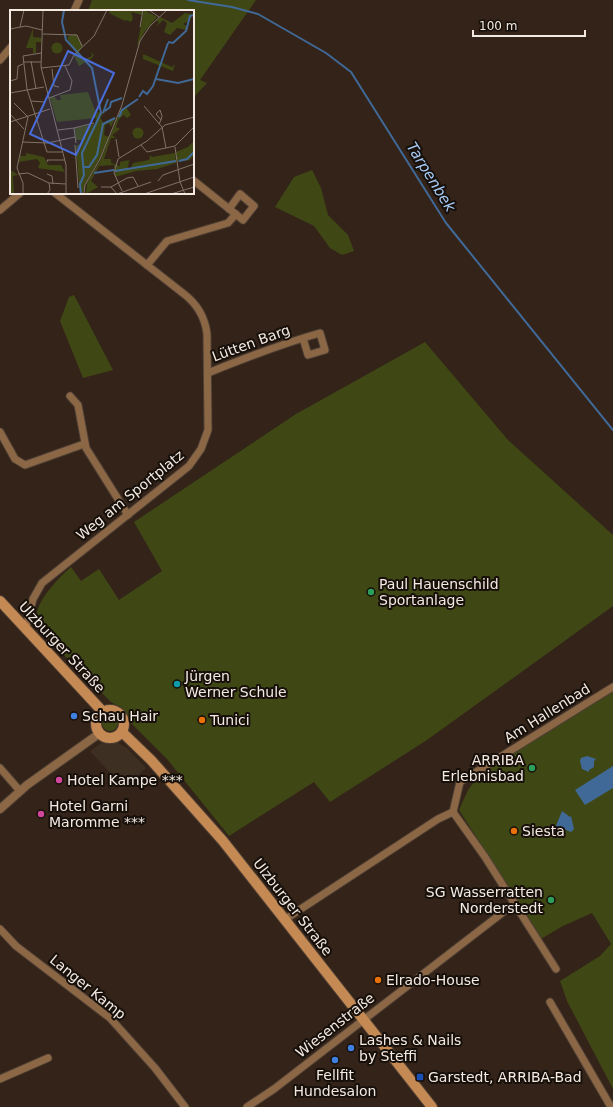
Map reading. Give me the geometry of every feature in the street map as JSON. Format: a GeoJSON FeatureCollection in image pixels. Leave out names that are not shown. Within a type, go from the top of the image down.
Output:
{"type":"FeatureCollection","features":[{"type":"Feature","properties":{"kind":"main road","name":"Ulzburger Straße"},"geometry":{"type":"LineString","coordinates":[[0,601],[103,712]]}},
{"type":"Feature","properties":{"kind":"main road","name":"Ulzburger Straße"},"geometry":{"type":"LineString","coordinates":[[100,733],[96,723],[97,718],[103,712],[112,710],[120,713],[124,720],[122,732],[151,760],[223,841],[432,1107]]}},
{"type":"Feature","properties":{"kind":"main road"},"geometry":{"type":"LineString","coordinates":[[100,733],[111,738],[122,732]]}},
{"type":"Feature","properties":{"kind":"street"},"geometry":{"type":"LineString","coordinates":[[74,10],[79,0]]}},
{"type":"Feature","properties":{"kind":"street"},"geometry":{"type":"LineString","coordinates":[[0,60],[10,48]]}},
{"type":"Feature","properties":{"kind":"street"},"geometry":{"type":"LineString","coordinates":[[194,181],[243,220],[254,206],[240,194],[229,208]]}},
{"type":"Feature","properties":{"kind":"street"},"geometry":{"type":"LineString","coordinates":[[0,210],[19,194]]}},
{"type":"Feature","properties":{"kind":"street","name":"Weg am Sportplatz"},"geometry":{"type":"LineString","coordinates":[[26,628],[33,599],[42,583],[186,469],[202,449],[208,426],[207,334],[200,312],[188,297],[56,194]]}},
{"type":"Feature","properties":{"kind":"street"},"geometry":{"type":"LineString","coordinates":[[147,265],[167,241],[228,224],[236,214]]}},
{"type":"Feature","properties":{"kind":"street","name":"Lütten Barg"},"geometry":{"type":"LineString","coordinates":[[208,374],[267,349],[303,338]]}},
{"type":"Feature","properties":{"kind":"street"},"geometry":{"type":"LineString","coordinates":[[70,396],[78,405],[84,444],[128,515]]}},
{"type":"Feature","properties":{"kind":"street"},"geometry":{"type":"LineString","coordinates":[[0,432],[15,459],[25,465],[84,444]]}},
{"type":"Feature","properties":{"kind":"street","name":"Am Hallenbad"},"geometry":{"type":"LineString","coordinates":[[454,812],[460,782],[613,687]]}},
{"type":"Feature","properties":{"kind":"street"},"geometry":{"type":"LineString","coordinates":[[0,809],[20,791],[100,733]]}},
{"type":"Feature","properties":{"kind":"street"},"geometry":{"type":"LineString","coordinates":[[0,768],[20,791]]}},
{"type":"Feature","properties":{"kind":"street"},"geometry":{"type":"LineString","coordinates":[[284,920],[438,818],[454,812],[556,969]]}},
{"type":"Feature","properties":{"kind":"street","name":"Wiesenstraße"},"geometry":{"type":"LineString","coordinates":[[247,1107],[274,1089],[515,904]]}},
{"type":"Feature","properties":{"kind":"street","name":"Langer Kamp"},"geometry":{"type":"LineString","coordinates":[[0,929],[16,946],[110,1018],[155,1068],[184,1107]]}},
{"type":"Feature","properties":{"kind":"street"},"geometry":{"type":"LineString","coordinates":[[550,1002],[612,1107]]}},
{"type":"Feature","properties":{"kind":"street"},"geometry":{"type":"LineString","coordinates":[[0,1079],[48,1058]]}},
{"type":"Feature","properties":{"kind":"shaded area"},"geometry":{"type":"Polygon","coordinates":[[[103,742],[118,743],[127,748],[146,768],[124,788],[90,751],[103,742]]]}},
{"type":"Feature","properties":{"kind":"green space"},"geometry":{"type":"Polygon","coordinates":[[[92,0],[256,0],[200,80],[207,83],[194,97],[194,10],[88,10],[92,0]]]}},
{"type":"Feature","properties":{"kind":"green space"},"geometry":{"type":"Polygon","coordinates":[[[312,170],[321,188],[328,215],[348,235],[354,251],[342,255],[330,248],[314,226],[275,207],[294,177],[312,170]]]}},
{"type":"Feature","properties":{"kind":"green space"},"geometry":{"type":"Polygon","coordinates":[[[74,295],[113,370],[83,378],[60,321],[69,297],[74,295]]]}},
{"type":"Feature","properties":{"kind":"green space","name":"Paul Hauenschild Sportanlage"},"geometry":{"type":"Polygon","coordinates":[[[425,342],[508,440],[613,535],[613,606],[427,740],[330,802],[314,782],[229,836],[167,759],[128,720],[122,708],[111,702],[37,628],[37,612],[52,586],[71,567],[81,581],[99,569],[119,600],[162,571],[134,522],[296,414],[425,342]]]}},
{"type":"Feature","properties":{"kind":"green space","name":"ARRIBA Erlebnisbad"},"geometry":{"type":"Polygon","coordinates":[[[613,690],[613,1089],[567,1001],[560,981],[600,956],[611,944],[592,913],[563,926],[541,939],[459,810],[468,790],[481,773],[613,690]]]}},
{"type":"Feature","properties":{"kind":"green space"},"geometry":{"type":"Polygon","coordinates":[[[107,715],[113,715],[118,720],[116,729],[113,731],[107,731],[102,726],[102,720],[107,715]]]}},
{"type":"Feature","properties":{"kind":"water"},"geometry":{"type":"Polygon","coordinates":[[[587,756],[596,759],[594,761],[594,767],[589,770],[589,772],[582,769],[580,761],[581,758],[587,756]]]}},
{"type":"Feature","properties":{"kind":"water"},"geometry":{"type":"Polygon","coordinates":[[[613,766],[613,788],[585,805],[575,790],[613,766]]]}},
{"type":"Feature","properties":{"kind":"water"},"geometry":{"type":"Polygon","coordinates":[[[562,811],[570,817],[571,816],[574,829],[571,832],[556,826],[562,811]]]}},
{"type":"Feature","properties":{"kind":"waterway","name":"Tarpenbek"},"geometry":{"type":"LineString","coordinates":[[188,0],[232,7],[258,14],[326,53],[351,72],[446,223],[613,430]]}},
{"type":"Feature","properties":{"kind":"place","name":"Paul Hauenschild Sportanlage"},"geometry":{"type":"Point","coordinates":[371,592]}},
{"type":"Feature","properties":{"kind":"place","name":"Jürgen Werner Schule"},"geometry":{"type":"Point","coordinates":[177,684]}},
{"type":"Feature","properties":{"kind":"place","name":"Schau Hair"},"geometry":{"type":"Point","coordinates":[74,716]}},
{"type":"Feature","properties":{"kind":"place","name":"Tunici"},"geometry":{"type":"Point","coordinates":[202,720]}},
{"type":"Feature","properties":{"kind":"place","name":"ARRIBA Erlebnisbad"},"geometry":{"type":"Point","coordinates":[532,768]}},
{"type":"Feature","properties":{"kind":"place","name":"Hotel Kampe ***"},"geometry":{"type":"Point","coordinates":[59,780]}},
{"type":"Feature","properties":{"kind":"place","name":"Hotel Garni Maromme ***"},"geometry":{"type":"Point","coordinates":[41,814]}},
{"type":"Feature","properties":{"kind":"place","name":"Siesta"},"geometry":{"type":"Point","coordinates":[514,831]}},
{"type":"Feature","properties":{"kind":"place","name":"SG Wasserratten Norderstedt"},"geometry":{"type":"Point","coordinates":[551,900]}},
{"type":"Feature","properties":{"kind":"place","name":"Elrado-House"},"geometry":{"type":"Point","coordinates":[378,980]}},
{"type":"Feature","properties":{"kind":"place","name":"Lashes & Nails by Steffi"},"geometry":{"type":"Point","coordinates":[351,1048]}},
{"type":"Feature","properties":{"kind":"place","name":"Fellfit Hundesalon"},"geometry":{"type":"Point","coordinates":[335,1060]}},
{"type":"Feature","properties":{"kind":"place","name":"Garstedt, ARRIBA-Bad"},"geometry":{"type":"Point","coordinates":[420,1077]}}]}
